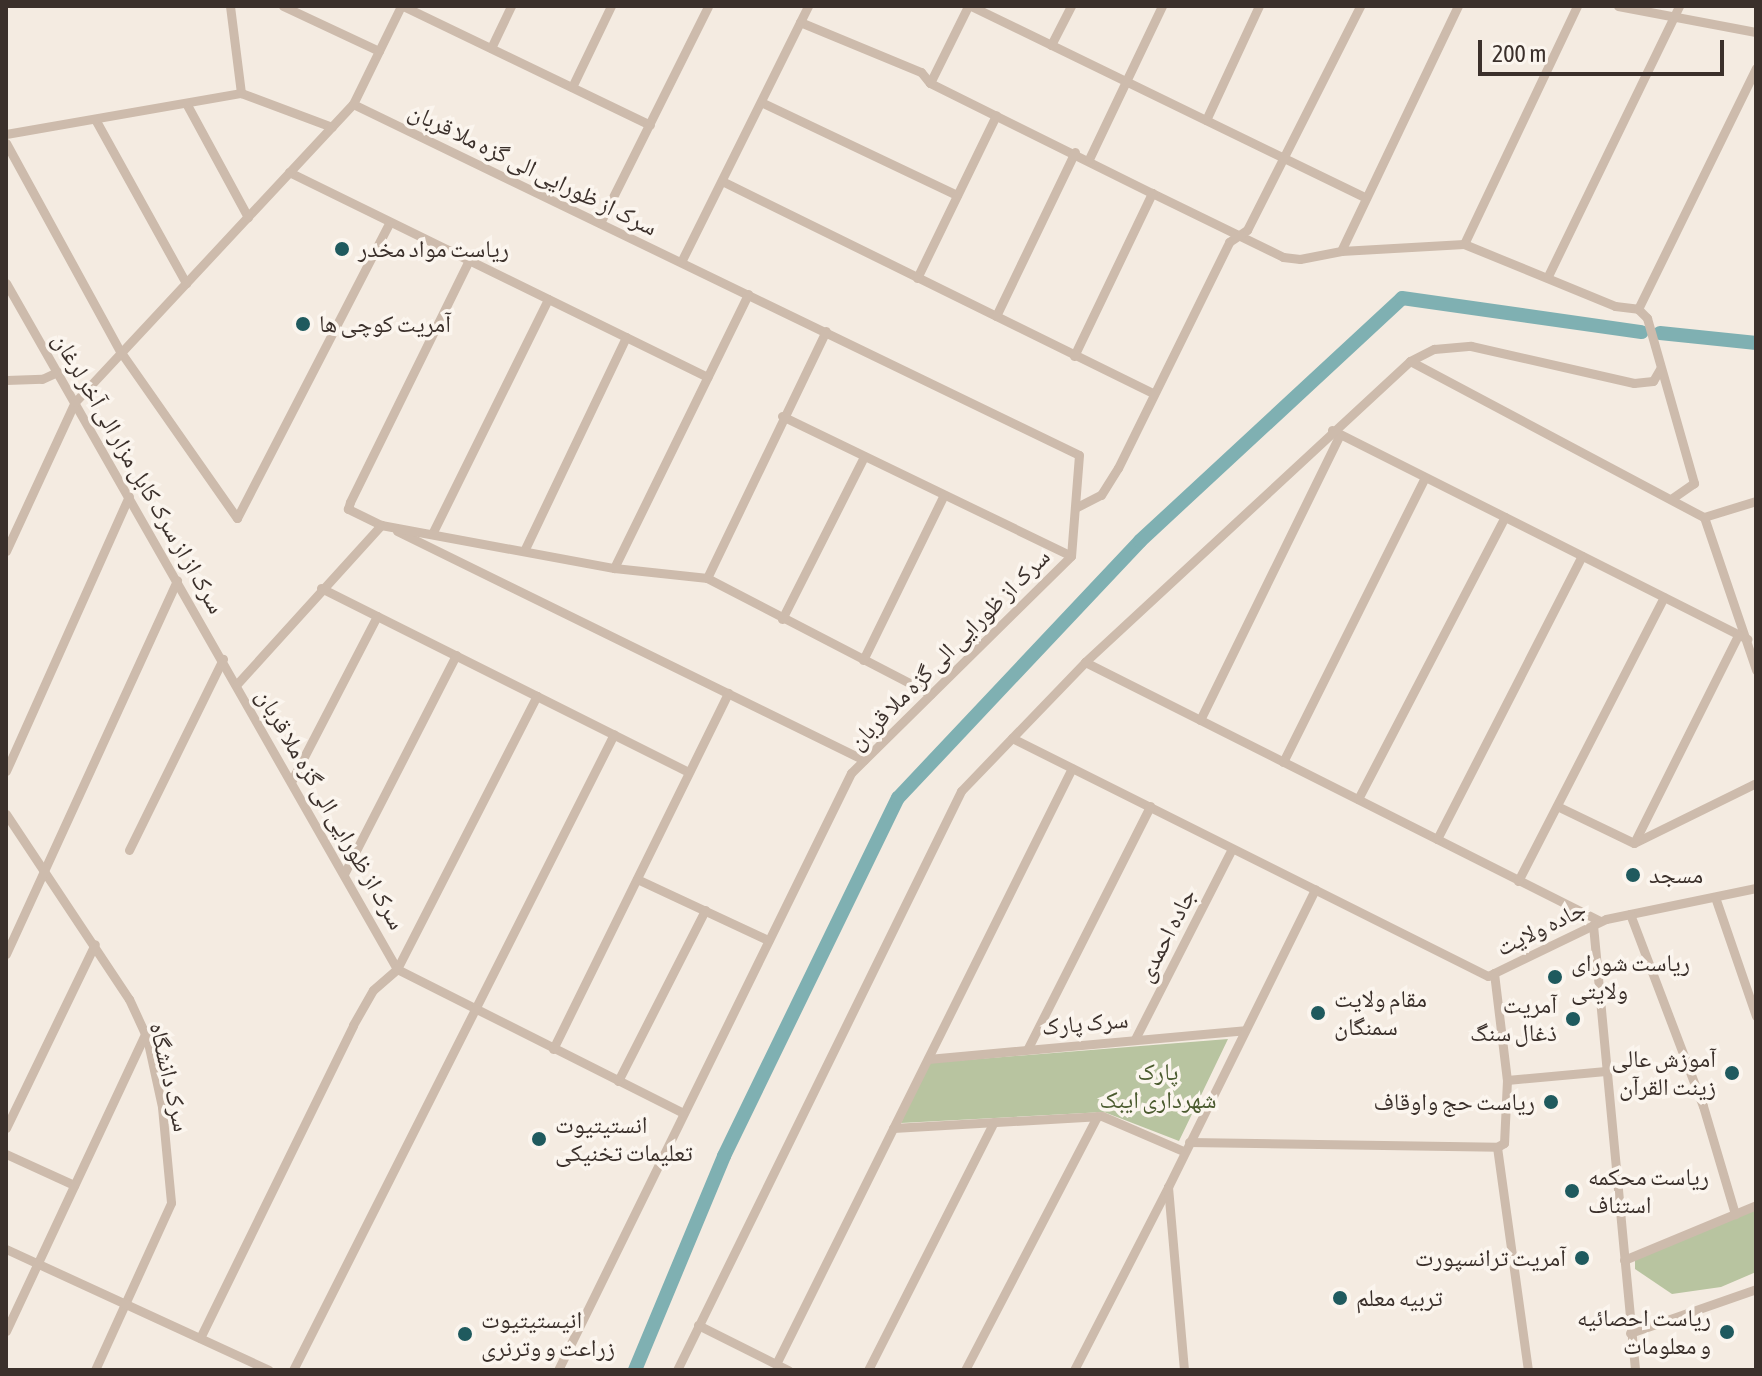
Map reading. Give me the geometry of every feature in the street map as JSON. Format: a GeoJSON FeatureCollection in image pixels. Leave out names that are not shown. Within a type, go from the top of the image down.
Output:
{"type":"FeatureCollection","features":[{"type":"Feature","properties":{"kind":"street"},"geometry":{"type":"LineString","coordinates":[[230,6],[241,93]]}},
{"type":"Feature","properties":{"kind":"street"},"geometry":{"type":"LineString","coordinates":[[283,6],[379,51]]}},
{"type":"Feature","properties":{"kind":"street"},"geometry":{"type":"LineString","coordinates":[[6,551],[75,402],[353,104],[402,6],[650,125]]}},
{"type":"Feature","properties":{"kind":"street"},"geometry":{"type":"LineString","coordinates":[[491,48],[511,6]]}},
{"type":"Feature","properties":{"kind":"street"},"geometry":{"type":"LineString","coordinates":[[572,87],[611,6]]}},
{"type":"Feature","properties":{"kind":"street"},"geometry":{"type":"LineString","coordinates":[[600,223],[708,6]]}},
{"type":"Feature","properties":{"kind":"street"},"geometry":{"type":"LineString","coordinates":[[681,262],[808,6]]}},
{"type":"Feature","properties":{"kind":"street"},"geometry":{"type":"LineString","coordinates":[[930,83],[970,6],[1364,197]]}},
{"type":"Feature","properties":{"kind":"street"},"geometry":{"type":"LineString","coordinates":[[1051,45],[1071,6]]}},
{"type":"Feature","properties":{"kind":"street"},"geometry":{"type":"LineString","coordinates":[[1089,159],[1162,6]]}},
{"type":"Feature","properties":{"kind":"street"},"geometry":{"type":"LineString","coordinates":[[1206,120],[1259,6]]}},
{"type":"Feature","properties":{"kind":"street"},"geometry":{"type":"LineString","coordinates":[[1075,508],[1101,495],[1229,242],[1247,230],[1360,6]]}},
{"type":"Feature","properties":{"kind":"street"},"geometry":{"type":"LineString","coordinates":[[1341,251],[1364,197],[1458,6]]}},
{"type":"Feature","properties":{"kind":"street"},"geometry":{"type":"LineString","coordinates":[[1464,244],[1577,6]]}},
{"type":"Feature","properties":{"kind":"street"},"geometry":{"type":"LineString","coordinates":[[1618,6],[1677,11],[1756,32]]}},
{"type":"Feature","properties":{"kind":"street"},"geometry":{"type":"LineString","coordinates":[[1548,276],[1677,11]]}},
{"type":"Feature","properties":{"kind":"street"},"geometry":{"type":"LineString","coordinates":[[800,22],[921,72],[930,83],[1283,257],[1464,244],[1615,306],[1638,309],[1647,318],[1694,483],[1671,499]]}},
{"type":"Feature","properties":{"kind":"street"},"geometry":{"type":"LineString","coordinates":[[1638,309],[1756,68]]}},
{"type":"Feature","properties":{"kind":"street"},"geometry":{"type":"LineString","coordinates":[[6,134],[241,93],[332,127]]}},
{"type":"Feature","properties":{"kind":"street"},"geometry":{"type":"LineString","coordinates":[[761,102],[957,195]]}},
{"type":"Feature","properties":{"kind":"street"},"geometry":{"type":"LineString","coordinates":[[186,103],[248,217]]}},
{"type":"Feature","properties":{"kind":"street","name":"سرک از ظورایی الی گزه ملا قربان"},"geometry":{"type":"LineString","coordinates":[[353,104],[1079,455],[1071,556],[851,773],[558,1370]]}},
{"type":"Feature","properties":{"kind":"street"},"geometry":{"type":"LineString","coordinates":[[917,278],[996,115]]}},
{"type":"Feature","properties":{"kind":"street"},"geometry":{"type":"LineString","coordinates":[[95,119],[186,283]]}},
{"type":"Feature","properties":{"kind":"street"},"geometry":{"type":"LineString","coordinates":[[6,143],[120,351],[233,516],[241,517],[390,222]]}},
{"type":"Feature","properties":{"kind":"street"},"geometry":{"type":"LineString","coordinates":[[996,316],[1075,152]]}},
{"type":"Feature","properties":{"kind":"street"},"geometry":{"type":"LineString","coordinates":[[289,172],[707,377]]}},
{"type":"Feature","properties":{"kind":"street"},"geometry":{"type":"LineString","coordinates":[[722,181],[1153,393]]}},
{"type":"Feature","properties":{"kind":"street"},"geometry":{"type":"LineString","coordinates":[[1074,356],[1152,193]]}},
{"type":"Feature","properties":{"kind":"street"},"geometry":{"type":"LineString","coordinates":[[469,260],[348,509],[864,760]]}},
{"type":"Feature","properties":{"kind":"street","name":"سرک از از سرک کابل مزار الی آخر لرغان"},"geometry":{"type":"LineString","coordinates":[[6,283],[237,684]]}},
{"type":"Feature","properties":{"kind":"street"},"geometry":{"type":"LineString","coordinates":[[614,568],[748,294]]}},
{"type":"Feature","properties":{"kind":"street"},"geometry":{"type":"LineString","coordinates":[[432,534],[548,299]]}},
{"type":"Feature","properties":{"kind":"street"},"geometry":{"type":"LineString","coordinates":[[707,578],[782,416],[826,331]]}},
{"type":"Feature","properties":{"kind":"street"},"geometry":{"type":"LineString","coordinates":[[524,551],[626,337]]}},
{"type":"Feature","properties":{"kind":"street"},"geometry":{"type":"LineString","coordinates":[[677,1370],[961,791],[1085,662],[1410,361],[1434,349],[1471,346],[1634,383],[1653,381],[1660,369]]}},
{"type":"Feature","properties":{"kind":"street"},"geometry":{"type":"LineString","coordinates":[[1410,361],[1704,517],[1742,637],[1756,670]]}},
{"type":"Feature","properties":{"kind":"street"},"geometry":{"type":"LineString","coordinates":[[6,380],[42,379],[57,372]]}},
{"type":"Feature","properties":{"kind":"street"},"geometry":{"type":"LineString","coordinates":[[782,416],[1071,556]]}},
{"type":"Feature","properties":{"kind":"street"},"geometry":{"type":"LineString","coordinates":[[1336,432],[1742,637]]}},
{"type":"Feature","properties":{"kind":"street"},"geometry":{"type":"LineString","coordinates":[[1200,720],[1336,432]]}},
{"type":"Feature","properties":{"kind":"street"},"geometry":{"type":"LineString","coordinates":[[782,619],[864,457]]}},
{"type":"Feature","properties":{"kind":"street"},"geometry":{"type":"LineString","coordinates":[[1283,762],[1425,477]]}},
{"type":"Feature","properties":{"kind":"street"},"geometry":{"type":"LineString","coordinates":[[863,660],[944,495]]}},
{"type":"Feature","properties":{"kind":"street"},"geometry":{"type":"LineString","coordinates":[[6,771],[129,496]]}},
{"type":"Feature","properties":{"kind":"street"},"geometry":{"type":"LineString","coordinates":[[1704,517],[1756,501]]}},
{"type":"Feature","properties":{"kind":"street"},"geometry":{"type":"LineString","coordinates":[[1358,799],[1505,517]]}},
{"type":"Feature","properties":{"kind":"street"},"geometry":{"type":"LineString","coordinates":[[385,526],[614,568],[707,578],[931,694]]}},
{"type":"Feature","properties":{"kind":"street","name":"سرک از ظورایی الی گزه ملا قربان"},"geometry":{"type":"LineString","coordinates":[[385,526],[321,588],[237,684],[397,969]]}},
{"type":"Feature","properties":{"kind":"street"},"geometry":{"type":"LineString","coordinates":[[1437,839],[1582,556]]}},
{"type":"Feature","properties":{"kind":"street"},"geometry":{"type":"LineString","coordinates":[[6,954],[177,580]]}},
{"type":"Feature","properties":{"kind":"street"},"geometry":{"type":"LineString","coordinates":[[321,588],[689,772]]}},
{"type":"Feature","properties":{"kind":"street"},"geometry":{"type":"LineString","coordinates":[[1518,881],[1664,597]]}},
{"type":"Feature","properties":{"kind":"street"},"geometry":{"type":"LineString","coordinates":[[291,782],[377,616]]}},
{"type":"Feature","properties":{"kind":"street"},"geometry":{"type":"LineString","coordinates":[[1634,843],[1742,637]]}},
{"type":"Feature","properties":{"kind":"street"},"geometry":{"type":"LineString","coordinates":[[344,874],[456,655]]}},
{"type":"Feature","properties":{"kind":"street"},"geometry":{"type":"LineString","coordinates":[[129,850],[223,659]]}},
{"type":"Feature","properties":{"kind":"street"},"geometry":{"type":"LineString","coordinates":[[1085,662],[1437,839],[1596,923],[1606,1071],[1635,1370]]}},
{"type":"Feature","properties":{"kind":"street"},"geometry":{"type":"LineString","coordinates":[[553,1049],[728,693]]}},
{"type":"Feature","properties":{"kind":"street"},"geometry":{"type":"LineString","coordinates":[[200,1338],[353,1025],[373,990],[397,969],[537,696]]}},
{"type":"Feature","properties":{"kind":"street"},"geometry":{"type":"LineString","coordinates":[[293,1370],[614,734]]}},
{"type":"Feature","properties":{"kind":"street","name":"جاده ولایت"},"geometry":{"type":"LineString","coordinates":[[1012,738],[1488,976],[1596,923],[1756,888]]}},
{"type":"Feature","properties":{"kind":"street"},"geometry":{"type":"LineString","coordinates":[[776,1364],[1072,768]]}},
{"type":"Feature","properties":{"kind":"street"},"geometry":{"type":"LineString","coordinates":[[1634,843],[1756,783]]}},
{"type":"Feature","properties":{"kind":"street"},"geometry":{"type":"LineString","coordinates":[[1028,1048],[1150,806]]}},
{"type":"Feature","properties":{"kind":"street"},"geometry":{"type":"LineString","coordinates":[[1557,806],[1634,843]]}},
{"type":"Feature","properties":{"kind":"street","name":"سرک دانشگاه"},"geometry":{"type":"LineString","coordinates":[[6,814],[95,944],[145,1034],[162,1107],[171,1203],[95,1370]]}},
{"type":"Feature","properties":{"kind":"street","name":"جاده احمدی"},"geometry":{"type":"LineString","coordinates":[[1135,1039],[1232,849]]}},
{"type":"Feature","properties":{"kind":"street"},"geometry":{"type":"LineString","coordinates":[[637,879],[768,940]]}},
{"type":"Feature","properties":{"kind":"street"},"geometry":{"type":"LineString","coordinates":[[1074,1370],[1315,889]]}},
{"type":"Feature","properties":{"kind":"street"},"geometry":{"type":"LineString","coordinates":[[1715,897],[1756,1016]]}},
{"type":"Feature","properties":{"kind":"street"},"geometry":{"type":"LineString","coordinates":[[618,1081],[705,910]]}},
{"type":"Feature","properties":{"kind":"street"},"geometry":{"type":"LineString","coordinates":[[1630,914],[1703,1106],[1735,1214]]}},
{"type":"Feature","properties":{"kind":"street"},"geometry":{"type":"LineString","coordinates":[[6,1128],[95,944]]}},
{"type":"Feature","properties":{"kind":"street"},"geometry":{"type":"LineString","coordinates":[[397,969],[683,1113]]}},
{"type":"Feature","properties":{"kind":"street"},"geometry":{"type":"LineString","coordinates":[[893,1128],[1097,1116],[1187,1147],[1497,1147],[1504,1143],[1507,1080],[1494,973]]}},
{"type":"Feature","properties":{"kind":"street","name":"سرک پارک"},"geometry":{"type":"LineString","coordinates":[[928,1059],[1245,1030]]}},
{"type":"Feature","properties":{"kind":"street"},"geometry":{"type":"LineString","coordinates":[[6,1331],[145,1034]]}},
{"type":"Feature","properties":{"kind":"street"},"geometry":{"type":"LineString","coordinates":[[1507,1080],[1606,1071]]}},
{"type":"Feature","properties":{"kind":"street"},"geometry":{"type":"LineString","coordinates":[[965,1370],[1097,1116]]}},
{"type":"Feature","properties":{"kind":"street"},"geometry":{"type":"LineString","coordinates":[[868,1370],[994,1122]]}},
{"type":"Feature","properties":{"kind":"street"},"geometry":{"type":"LineString","coordinates":[[1497,1147],[1528,1370]]}},
{"type":"Feature","properties":{"kind":"street"},"geometry":{"type":"LineString","coordinates":[[6,1154],[74,1185]]}},
{"type":"Feature","properties":{"kind":"street"},"geometry":{"type":"LineString","coordinates":[[1168,1187],[1184,1370]]}},
{"type":"Feature","properties":{"kind":"street"},"geometry":{"type":"LineString","coordinates":[[1624,1260],[1756,1205]]}},
{"type":"Feature","properties":{"kind":"street"},"geometry":{"type":"LineString","coordinates":[[6,1249],[269,1370]]}},
{"type":"Feature","properties":{"kind":"street"},"geometry":{"type":"LineString","coordinates":[[1630,1333],[1756,1289]]}},
{"type":"Feature","properties":{"kind":"street"},"geometry":{"type":"LineString","coordinates":[[698,1325],[788,1370]]}},
{"type":"Feature","properties":{"kind":"green space","name":"پارک شهرداری ایبک"},"geometry":{"type":"Polygon","coordinates":[[[1228,1039],[1179,1141],[1104,1112],[901,1123],[928,1063],[1228,1039]]]}},
{"type":"Feature","properties":{"kind":"green space"},"geometry":{"type":"Polygon","coordinates":[[[1756,1206],[1756,1272],[1721,1287],[1672,1294],[1635,1269],[1635,1258],[1756,1206]]]}},
{"type":"Feature","properties":{"kind":"waterway"},"geometry":{"type":"LineString","coordinates":[[635,1370],[724,1156],[898,798],[1140,541],[1402,298],[1642,332]]}},
{"type":"Feature","properties":{"kind":"waterway"},"geometry":{"type":"LineString","coordinates":[[1660,333],[1756,343]]}},
{"type":"Feature","properties":{"kind":"place","name":"ریاست مواد مخدر"},"geometry":{"type":"Point","coordinates":[342,249]}},
{"type":"Feature","properties":{"kind":"place","name":"آمریت کوچی ها"},"geometry":{"type":"Point","coordinates":[303,324]}},
{"type":"Feature","properties":{"kind":"place","name":"مسجد"},"geometry":{"type":"Point","coordinates":[1633,875]}},
{"type":"Feature","properties":{"kind":"place","name":"ریاست شورای ولایتی"},"geometry":{"type":"Point","coordinates":[1555,977]}},
{"type":"Feature","properties":{"kind":"place","name":"مقام ولایت سمنگان"},"geometry":{"type":"Point","coordinates":[1318,1013]}},
{"type":"Feature","properties":{"kind":"place","name":"آمریت ذغال سنگ"},"geometry":{"type":"Point","coordinates":[1573,1019]}},
{"type":"Feature","properties":{"kind":"place","name":"آموزش عالی زینت القرآن"},"geometry":{"type":"Point","coordinates":[1732,1073]}},
{"type":"Feature","properties":{"kind":"place","name":"ریاست حج واوقاف"},"geometry":{"type":"Point","coordinates":[1551,1102]}},
{"type":"Feature","properties":{"kind":"place","name":"انستیتیوت تعلیمات تخنیکی"},"geometry":{"type":"Point","coordinates":[539,1139]}},
{"type":"Feature","properties":{"kind":"place","name":"ریاست محکمه استناف"},"geometry":{"type":"Point","coordinates":[1572,1191]}},
{"type":"Feature","properties":{"kind":"place","name":"آمریت ترانسپورت"},"geometry":{"type":"Point","coordinates":[1582,1258]}},
{"type":"Feature","properties":{"kind":"place","name":"تربیه معلم"},"geometry":{"type":"Point","coordinates":[1340,1298]}},
{"type":"Feature","properties":{"kind":"place","name":"ریاست احصائیه و معلومات"},"geometry":{"type":"Point","coordinates":[1727,1332]}},
{"type":"Feature","properties":{"kind":"place","name":"انیستیتیوت زراعت و وترنری"},"geometry":{"type":"Point","coordinates":[465,1334]}}]}
